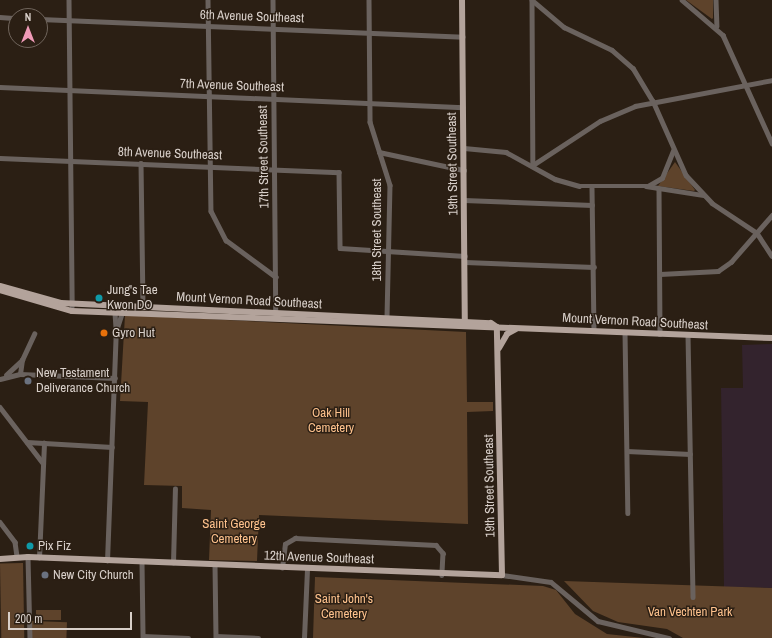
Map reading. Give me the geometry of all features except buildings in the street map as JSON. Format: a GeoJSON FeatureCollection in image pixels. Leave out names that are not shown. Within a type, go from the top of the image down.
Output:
{"type":"FeatureCollection","features":[{"type":"Feature","properties":{"kind":"main road","name":"19th Street Southeast"},"geometry":{"type":"LineString","coordinates":[[462,0],[465,325]]}},
{"type":"Feature","properties":{"kind":"main road","name":"Mount Vernon Road Southeast"},"geometry":{"type":"LineString","coordinates":[[0,286],[72,304],[143,306],[387,319],[517,328],[772,338]]}},
{"type":"Feature","properties":{"kind":"main road","name":"Mount Vernon Road Southeast"},"geometry":{"type":"LineString","coordinates":[[0,290],[72,311],[465,325]]}},
{"type":"Feature","properties":{"kind":"main road"},"geometry":{"type":"LineString","coordinates":[[115,312],[160,307]]}},
{"type":"Feature","properties":{"kind":"main road","name":"19th Street Southeast"},"geometry":{"type":"LineString","coordinates":[[497,327],[499,348],[502,576]]}},
{"type":"Feature","properties":{"kind":"main road"},"geometry":{"type":"LineString","coordinates":[[499,348],[507,334],[517,328]]}},
{"type":"Feature","properties":{"kind":"main road","name":"12th Avenue Southeast"},"geometry":{"type":"LineString","coordinates":[[0,559],[28,557],[502,576]]}},
{"type":"Feature","properties":{"kind":"street"},"geometry":{"type":"LineString","coordinates":[[69,0],[72,311]]}},
{"type":"Feature","properties":{"kind":"street"},"geometry":{"type":"LineString","coordinates":[[208,0],[211,211],[218,226],[233,248],[276,277]]}},
{"type":"Feature","properties":{"kind":"street","name":"17th Street Southeast"},"geometry":{"type":"LineString","coordinates":[[273,0],[276,314]]}},
{"type":"Feature","properties":{"kind":"street","name":"18th Street Southeast"},"geometry":{"type":"LineString","coordinates":[[369,0],[370,122],[390,185],[387,319]]}},
{"type":"Feature","properties":{"kind":"street"},"geometry":{"type":"LineString","coordinates":[[532,0],[564,27],[623,58],[653,101],[673,151],[686,175],[704,195],[757,233],[772,256]]}},
{"type":"Feature","properties":{"kind":"street"},"geometry":{"type":"LineString","coordinates":[[532,0],[533,165]]}},
{"type":"Feature","properties":{"kind":"street"},"geometry":{"type":"LineString","coordinates":[[682,0],[717,26],[736,57],[744,85],[772,143]]}},
{"type":"Feature","properties":{"kind":"street"},"geometry":{"type":"LineString","coordinates":[[716,0],[717,26]]}},
{"type":"Feature","properties":{"kind":"street","name":"6th Avenue Southeast"},"geometry":{"type":"LineString","coordinates":[[48,19],[463,37]]}},
{"type":"Feature","properties":{"kind":"street"},"geometry":{"type":"LineString","coordinates":[[533,165],[600,121],[653,101],[772,80]]}},
{"type":"Feature","properties":{"kind":"street","name":"7th Avenue Southeast"},"geometry":{"type":"LineString","coordinates":[[0,87],[463,107]]}},
{"type":"Feature","properties":{"kind":"street"},"geometry":{"type":"LineString","coordinates":[[464,148],[498,150],[533,165],[566,183],[592,188],[646,186],[704,195]]}},
{"type":"Feature","properties":{"kind":"street"},"geometry":{"type":"LineString","coordinates":[[646,186],[662,178],[673,151]]}},
{"type":"Feature","properties":{"kind":"street"},"geometry":{"type":"LineString","coordinates":[[379,152],[464,170]]}},
{"type":"Feature","properties":{"kind":"street","name":"8th Avenue Southeast"},"geometry":{"type":"LineString","coordinates":[[0,158],[339,172],[340,248],[389,252]]}},
{"type":"Feature","properties":{"kind":"street"},"geometry":{"type":"LineString","coordinates":[[141,164],[143,306]]}},
{"type":"Feature","properties":{"kind":"street"},"geometry":{"type":"LineString","coordinates":[[592,188],[594,331]]}},
{"type":"Feature","properties":{"kind":"street"},"geometry":{"type":"LineString","coordinates":[[659,189],[660,334]]}},
{"type":"Feature","properties":{"kind":"street"},"geometry":{"type":"LineString","coordinates":[[464,200],[592,205]]}},
{"type":"Feature","properties":{"kind":"street"},"geometry":{"type":"LineString","coordinates":[[660,274],[718,271],[757,233],[772,215]]}},
{"type":"Feature","properties":{"kind":"street"},"geometry":{"type":"LineString","coordinates":[[389,252],[465,259],[594,267]]}},
{"type":"Feature","properties":{"kind":"street"},"geometry":{"type":"LineString","coordinates":[[107,561],[115,378],[115,312]]}},
{"type":"Feature","properties":{"kind":"street"},"geometry":{"type":"LineString","coordinates":[[116,330],[122,313]]}},
{"type":"Feature","properties":{"kind":"street"},"geometry":{"type":"LineString","coordinates":[[625,332],[628,513]]}},
{"type":"Feature","properties":{"kind":"street"},"geometry":{"type":"LineString","coordinates":[[20,374],[22,360],[34,334]]}},
{"type":"Feature","properties":{"kind":"street"},"geometry":{"type":"LineString","coordinates":[[688,335],[693,596]]}},
{"type":"Feature","properties":{"kind":"street"},"geometry":{"type":"LineString","coordinates":[[0,379],[22,360]]}},
{"type":"Feature","properties":{"kind":"street"},"geometry":{"type":"LineString","coordinates":[[6,375],[20,374],[115,378]]}},
{"type":"Feature","properties":{"kind":"street"},"geometry":{"type":"LineString","coordinates":[[0,407],[43,463]]}},
{"type":"Feature","properties":{"kind":"street"},"geometry":{"type":"LineString","coordinates":[[27,442],[112,447]]}},
{"type":"Feature","properties":{"kind":"street"},"geometry":{"type":"LineString","coordinates":[[39,558],[44,443]]}},
{"type":"Feature","properties":{"kind":"street"},"geometry":{"type":"LineString","coordinates":[[627,451],[690,454]]}},
{"type":"Feature","properties":{"kind":"street"},"geometry":{"type":"LineString","coordinates":[[173,564],[175,489]]}},
{"type":"Feature","properties":{"kind":"street"},"geometry":{"type":"LineString","coordinates":[[0,522],[15,542],[17,557]]}},
{"type":"Feature","properties":{"kind":"street"},"geometry":{"type":"LineString","coordinates":[[282,568],[283,548],[289,540],[325,540],[436,545],[443,553],[442,574]]}},
{"type":"Feature","properties":{"kind":"street"},"geometry":{"type":"LineString","coordinates":[[28,557],[30,638]]}},
{"type":"Feature","properties":{"kind":"street"},"geometry":{"type":"LineString","coordinates":[[142,562],[143,637],[188,638]]}},
{"type":"Feature","properties":{"kind":"street"},"geometry":{"type":"LineString","coordinates":[[215,565],[216,637],[258,638]]}},
{"type":"Feature","properties":{"kind":"street"},"geometry":{"type":"LineString","coordinates":[[304,638],[307,569]]}},
{"type":"Feature","properties":{"kind":"street","name":"12th Avenue Southeast"},"geometry":{"type":"LineString","coordinates":[[502,576],[557,584],[598,621],[669,638]]}},
{"type":"Feature","properties":{"kind":"shaded area"},"geometry":{"type":"Polygon","coordinates":[[[772,344],[772,588],[724,587],[721,388],[743,388],[742,345],[772,344]]]}},
{"type":"Feature","properties":{"kind":"green space"},"geometry":{"type":"Polygon","coordinates":[[[686,0],[713,0],[713,18],[712,19],[686,0]]]}},
{"type":"Feature","properties":{"kind":"green space"},"geometry":{"type":"Polygon","coordinates":[[[675,162],[695,190],[694,191],[658,186],[675,162]]]}},
{"type":"Feature","properties":{"kind":"green space","name":"Oak Hill Cemetery"},"geometry":{"type":"Polygon","coordinates":[[[125,315],[466,332],[467,402],[493,402],[493,411],[467,412],[468,524],[259,515],[257,561],[209,560],[211,510],[182,508],[182,486],[144,485],[148,402],[120,401],[125,315]]]}},
{"type":"Feature","properties":{"kind":"green space"},"geometry":{"type":"Polygon","coordinates":[[[0,563],[23,563],[24,638],[1,638],[0,563]]]}},
{"type":"Feature","properties":{"kind":"green space","name":"Saint John's Cemetery"},"geometry":{"type":"Polygon","coordinates":[[[315,577],[543,586],[556,590],[575,614],[607,634],[644,638],[313,638],[315,577]]]}},
{"type":"Feature","properties":{"kind":"green space","name":"Van Vechten Park"},"geometry":{"type":"Polygon","coordinates":[[[564,581],[772,588],[772,638],[683,638],[667,629],[618,622],[593,611],[564,581]]]}},
{"type":"Feature","properties":{"kind":"green space"},"geometry":{"type":"Polygon","coordinates":[[[36,610],[61,610],[61,620],[36,620],[36,610]]]}},
{"type":"Feature","properties":{"kind":"green space"},"geometry":{"type":"Polygon","coordinates":[[[32,621],[67,622],[66,638],[31,638],[32,621]]]}},
{"type":"Feature","properties":{"kind":"place","name":"Jung's Tae Kwon DO"},"geometry":{"type":"Point","coordinates":[99,298]}},
{"type":"Feature","properties":{"kind":"place","name":"Gyro Hut"},"geometry":{"type":"Point","coordinates":[104,333]}},
{"type":"Feature","properties":{"kind":"place","name":"New Testament Deliverance Church"},"geometry":{"type":"Point","coordinates":[28,381]}},
{"type":"Feature","properties":{"kind":"place","name":"Pix Fiz"},"geometry":{"type":"Point","coordinates":[30,546]}},
{"type":"Feature","properties":{"kind":"place","name":"New City Church"},"geometry":{"type":"Point","coordinates":[45,575]}},
{"type":"Feature","properties":{"kind":"park label","name":"Saint George Cemetery"},"geometry":{"type":"Point","coordinates":[234,532]}}]}
